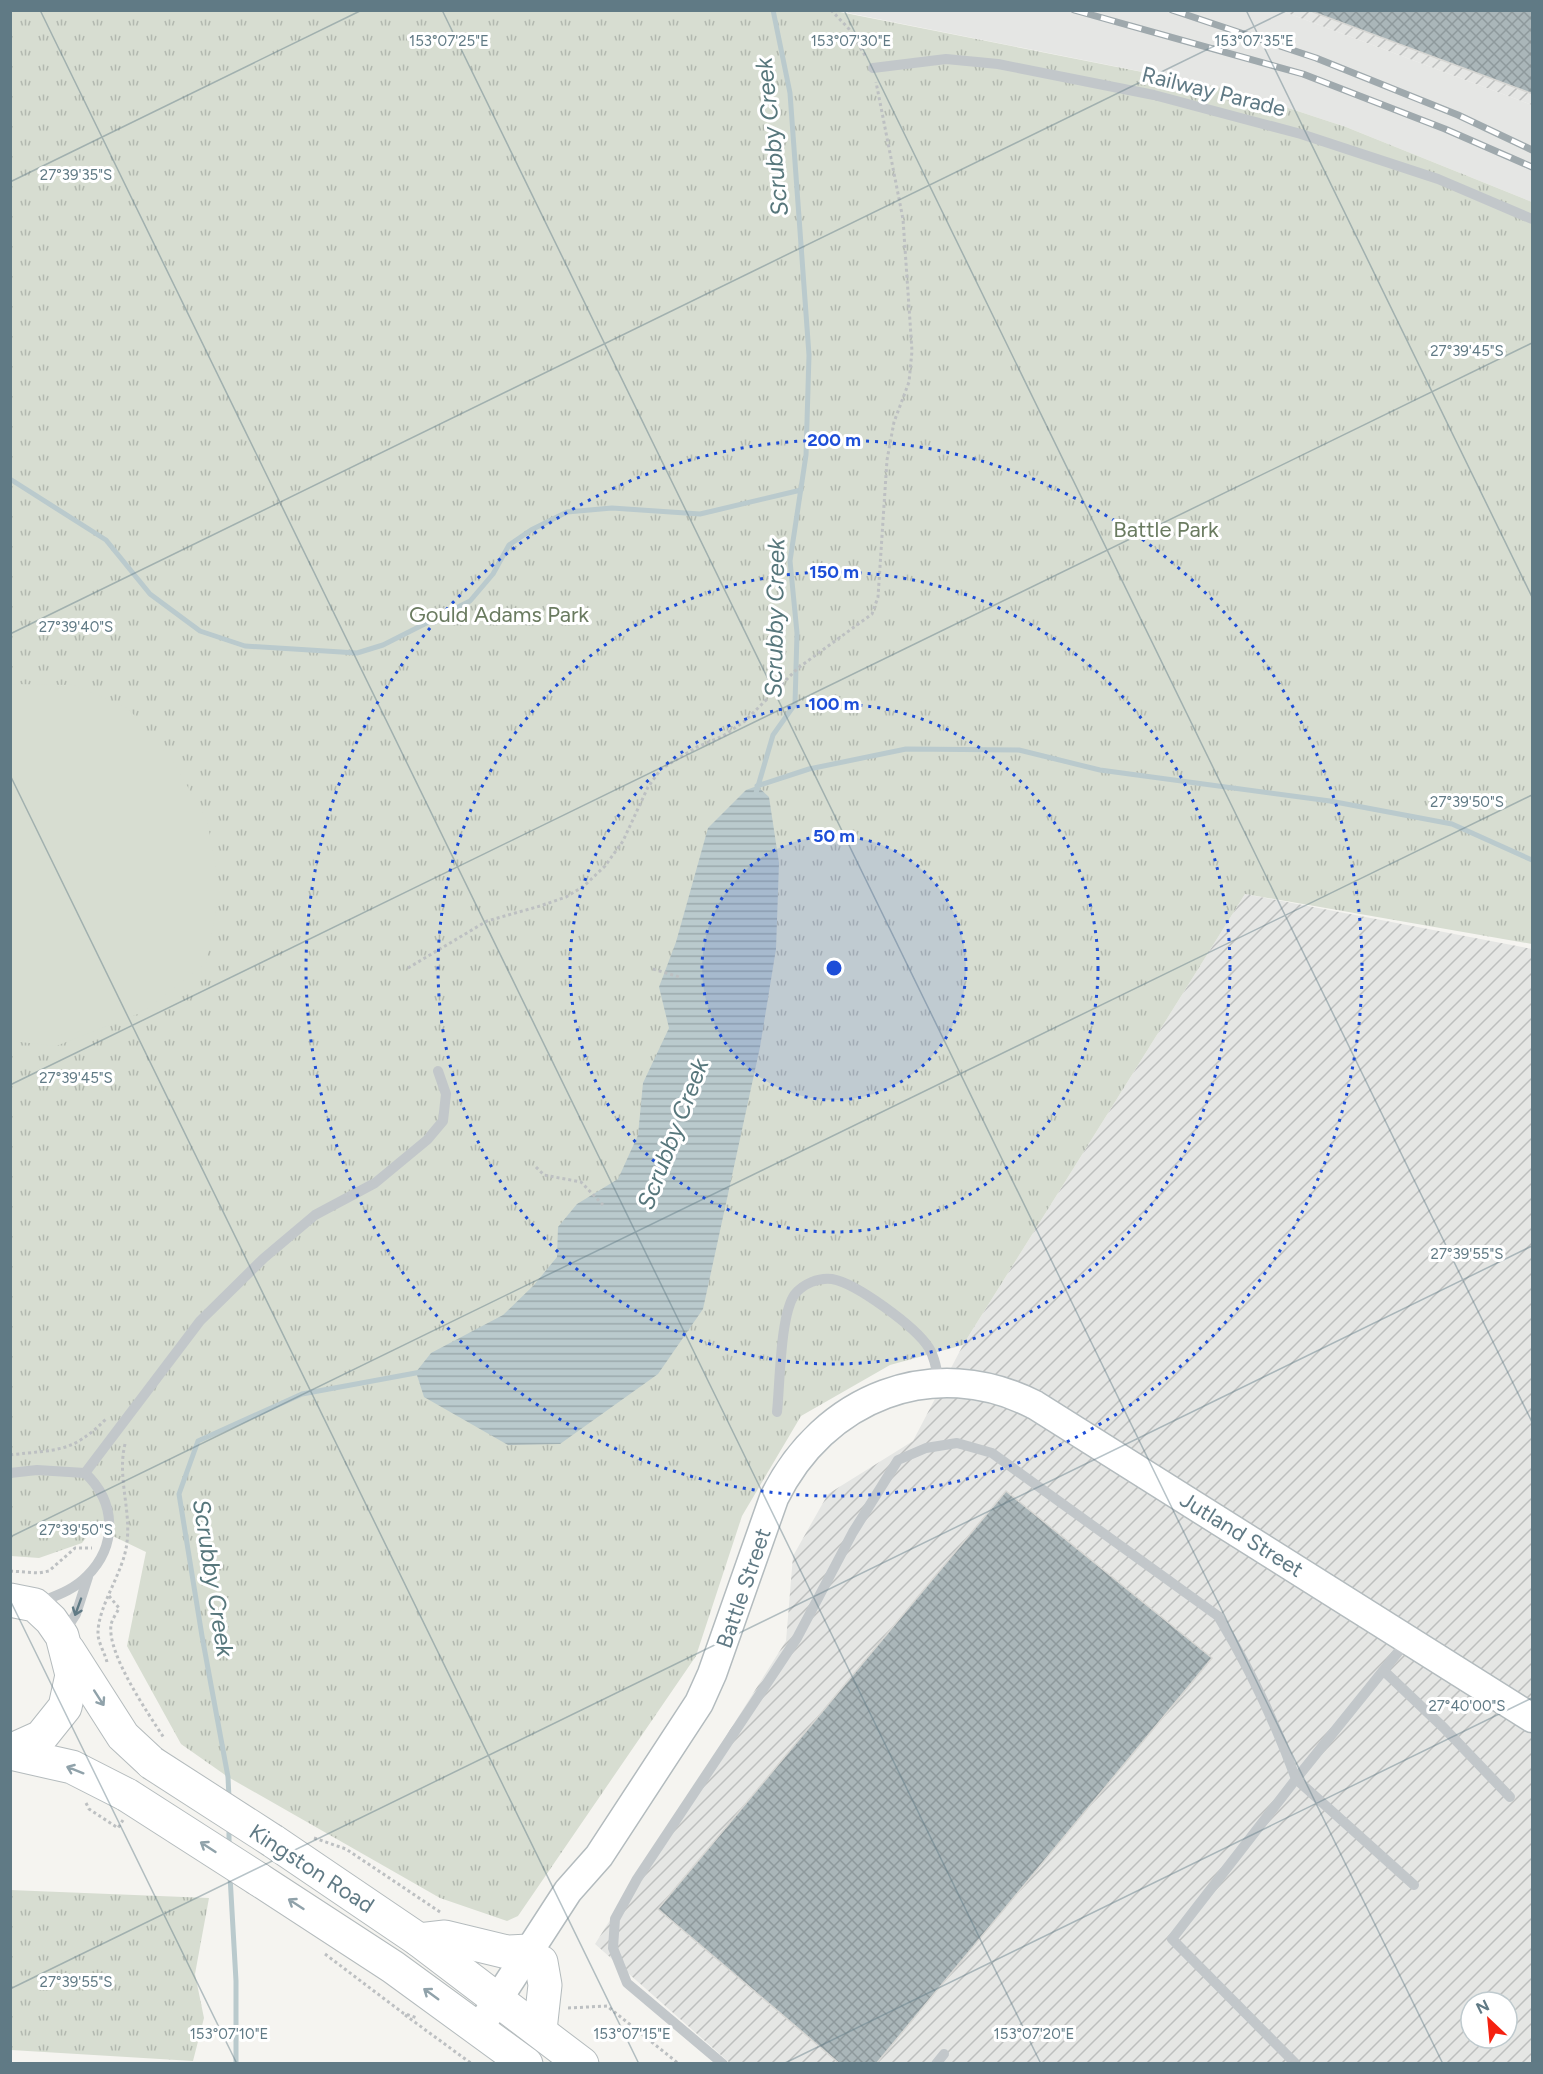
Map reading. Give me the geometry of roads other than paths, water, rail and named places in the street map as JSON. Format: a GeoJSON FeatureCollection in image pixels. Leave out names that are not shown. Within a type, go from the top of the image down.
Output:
{"type":"FeatureCollection","features":[{"type":"Feature","properties":{"kind":"main road","name":"Kingston Road"},"geometry":{"type":"LineString","coordinates":[[23,1603],[51,1620],[123,1736],[152,1763],[273,1841],[523,2009],[582,2064]]}},
{"type":"Feature","properties":{"kind":"main road"},"geometry":{"type":"LineString","coordinates":[[10,1752],[41,1737],[64,1707],[72,1675],[64,1643]]}},
{"type":"Feature","properties":{"kind":"main road","name":"Kingston Road"},"geometry":{"type":"LineString","coordinates":[[10,1752],[72,1767],[127,1795],[393,1967],[526,2064]]}},
{"type":"Feature","properties":{"kind":"main road"},"geometry":{"type":"LineString","coordinates":[[419,1940],[445,1937],[535,1957],[545,1985],[523,2009]]}},
{"type":"Feature","properties":{"kind":"street","name":"Jutland Street"},"geometry":{"type":"LineString","coordinates":[[939,1383],[992,1387],[1035,1405],[1410,1638],[1533,1718]]}},
{"type":"Feature","properties":{"kind":"street","name":"Battle Street"},"geometry":{"type":"LineString","coordinates":[[485,2032],[523,2009],[535,1957],[568,1891],[599,1856],[699,1703],[712,1674],[774,1498],[794,1464],[822,1432],[854,1408],[897,1390],[939,1383]]}},
{"type":"Feature","properties":{"kind":"lane","name":"Railway Parade"},"geometry":{"type":"LineString","coordinates":[[873,68],[946,59],[998,64],[1154,94],[1301,134],[1438,179],[1533,219]]}},
{"type":"Feature","properties":{"kind":"lane"},"geometry":{"type":"LineString","coordinates":[[85,1473],[200,1322],[264,1258],[315,1215],[375,1183],[432,1134],[443,1121],[446,1094],[438,1071]]}},
{"type":"Feature","properties":{"kind":"lane"},"geometry":{"type":"LineString","coordinates":[[777,1412],[789,1304],[801,1288],[822,1279],[840,1281],[853,1287],[920,1337],[933,1356],[939,1383]]}},
{"type":"Feature","properties":{"kind":"lane"},"geometry":{"type":"LineString","coordinates":[[723,2064],[627,1983],[613,1948],[615,1919],[637,1879],[797,1638],[853,1533],[898,1460],[926,1448],[957,1443],[992,1453],[1218,1616],[1237,1646],[1276,1729],[1296,1779],[1414,1885]]}},
{"type":"Feature","properties":{"kind":"lane"},"geometry":{"type":"LineString","coordinates":[[10,1473],[37,1470],[85,1473],[102,1493],[109,1509],[110,1531],[106,1550],[88,1576],[64,1643]]}},
{"type":"Feature","properties":{"kind":"lane"},"geometry":{"type":"LineString","coordinates":[[23,1603],[72,1588],[88,1576]]}},
{"type":"Feature","properties":{"kind":"lane"},"geometry":{"type":"LineString","coordinates":[[1296,2064],[1172,1939],[1296,1779],[1385,1672],[1410,1638]]}},
{"type":"Feature","properties":{"kind":"lane"},"geometry":{"type":"LineString","coordinates":[[1385,1672],[1444,1728],[1510,1797]]}},
{"type":"Feature","properties":{"kind":"lane"},"geometry":{"type":"LineString","coordinates":[[936,2064],[944,2054]]}},
{"type":"Feature","properties":{"kind":"water"},"geometry":{"type":"Polygon","coordinates":[[[757,786],[769,797],[779,863],[776,949],[760,1047],[703,1309],[658,1374],[560,1444],[508,1445],[424,1397],[416,1372],[431,1353],[503,1315],[534,1285],[557,1257],[558,1227],[577,1204],[618,1179],[638,1135],[643,1083],[669,1028],[659,987],[676,942],[708,828],[746,790],[757,786]]]}},
{"type":"Feature","properties":{"kind":"waterway","name":"Scrubby Creek"},"geometry":{"type":"LineString","coordinates":[[756,793],[773,735],[795,704],[797,633],[790,561],[806,455],[809,355],[790,93],[773,10]]}},
{"type":"Feature","properties":{"kind":"waterway"},"geometry":{"type":"LineString","coordinates":[[10,479],[106,540],[150,594],[200,631],[245,646],[357,653],[383,645],[470,601],[493,574],[509,545],[531,530],[567,512],[612,508],[700,514],[801,490]]}},
{"type":"Feature","properties":{"kind":"waterway"},"geometry":{"type":"LineString","coordinates":[[757,786],[809,769],[906,749],[1019,750],[1100,770],[1330,801],[1452,824],[1532,860]]}},
{"type":"Feature","properties":{"kind":"waterway","name":"Scrubby Creek"},"geometry":{"type":"LineString","coordinates":[[229,1798],[228,1777],[179,1494],[198,1441],[302,1394],[421,1372]]}},
{"type":"Feature","properties":{"kind":"waterway","name":"Scrubby Creek"},"geometry":{"type":"LineString","coordinates":[[229,1825],[229,1846]]}},
{"type":"Feature","properties":{"kind":"waterway","name":"Scrubby Creek"},"geometry":{"type":"LineString","coordinates":[[230,1876],[236,1981],[236,2064]]}},
{"type":"Feature","properties":{"kind":"railway"},"geometry":{"type":"LineString","coordinates":[[1074,10],[1303,74],[1445,129],[1532,167]]}},
{"type":"Feature","properties":{"kind":"railway"},"geometry":{"type":"LineString","coordinates":[[1172,10],[1316,58],[1458,115],[1532,150]]}},
{"type":"Feature","properties":{"kind":"park label","name":"Battle Park"},"geometry":{"type":"Point","coordinates":[1166,529]}},
{"type":"Feature","properties":{"kind":"park label","name":"Gould Adams Park"},"geometry":{"type":"Point","coordinates":[499,614]}}]}
